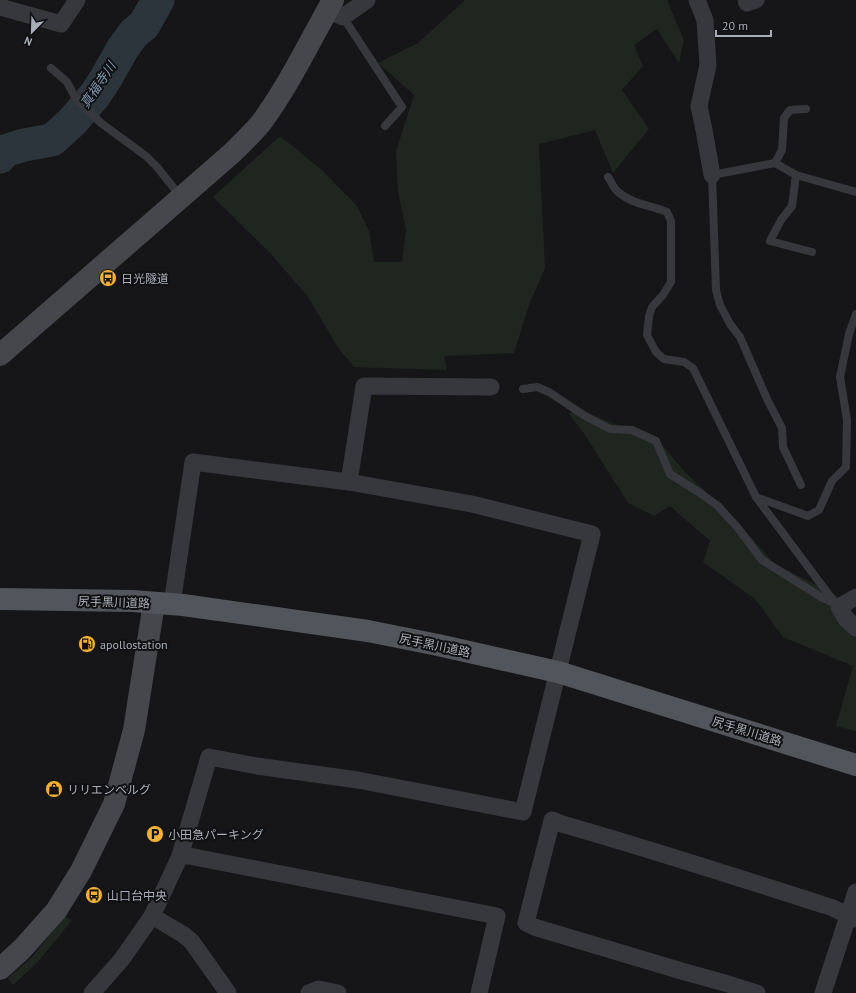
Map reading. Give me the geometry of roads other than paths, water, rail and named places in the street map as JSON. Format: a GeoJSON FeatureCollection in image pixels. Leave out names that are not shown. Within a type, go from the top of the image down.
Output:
{"type":"FeatureCollection","features":[{"type":"Feature","properties":{"kind":"main road","name":"尻手黒川道路"},"geometry":{"type":"LineString","coordinates":[[0,598],[163,604],[223,610],[368,631],[558,672],[856,765]]}},
{"type":"Feature","properties":{"kind":"street"},"geometry":{"type":"LineString","coordinates":[[0,6],[61,24],[77,0]]}},
{"type":"Feature","properties":{"kind":"street"},"geometry":{"type":"LineString","coordinates":[[0,355],[182,197],[253,133],[282,92],[334,9],[367,0]]}},
{"type":"Feature","properties":{"kind":"street"},"geometry":{"type":"LineString","coordinates":[[697,0],[704,20],[708,64],[699,106],[712,175]]}},
{"type":"Feature","properties":{"kind":"street"},"geometry":{"type":"LineString","coordinates":[[746,0],[747,3],[756,0]]}},
{"type":"Feature","properties":{"kind":"street"},"geometry":{"type":"LineString","coordinates":[[349,482],[364,386],[491,387]]}},
{"type":"Feature","properties":{"kind":"street"},"geometry":{"type":"LineString","coordinates":[[0,969],[22,949],[56,911],[82,871],[114,804],[134,730],[163,604],[193,462],[349,482],[472,504],[592,534],[523,812],[358,780],[257,766],[209,757],[180,856],[152,916],[122,959],[92,993]]}},
{"type":"Feature","properties":{"kind":"street"},"geometry":{"type":"LineString","coordinates":[[856,597],[837,605],[846,618],[856,628]]}},
{"type":"Feature","properties":{"kind":"street"},"geometry":{"type":"LineString","coordinates":[[757,993],[534,927],[526,923],[552,820],[776,889],[833,908],[852,917]]}},
{"type":"Feature","properties":{"kind":"street"},"geometry":{"type":"LineString","coordinates":[[180,856],[197,858],[496,916],[479,993]]}},
{"type":"Feature","properties":{"kind":"street"},"geometry":{"type":"LineString","coordinates":[[823,993],[852,917],[856,892]]}},
{"type":"Feature","properties":{"kind":"street"},"geometry":{"type":"LineString","coordinates":[[152,916],[184,935],[192,942],[228,993]]}},
{"type":"Feature","properties":{"kind":"street"},"geometry":{"type":"LineString","coordinates":[[309,993],[319,989],[338,993]]}},
{"type":"Feature","properties":{"kind":"lane"},"geometry":{"type":"LineString","coordinates":[[334,9],[402,107],[385,126]]}},
{"type":"Feature","properties":{"kind":"lane"},"geometry":{"type":"LineString","coordinates":[[51,68],[67,82],[76,99],[102,123],[146,156],[182,197]]}},
{"type":"Feature","properties":{"kind":"lane"},"geometry":{"type":"LineString","coordinates":[[775,163],[782,150],[784,118],[790,110],[806,109]]}},
{"type":"Feature","properties":{"kind":"lane"},"geometry":{"type":"LineString","coordinates":[[801,485],[783,447],[782,428],[740,337],[730,324],[720,305],[716,290],[712,175],[775,163],[796,175],[856,192]]}},
{"type":"Feature","properties":{"kind":"lane"},"geometry":{"type":"LineString","coordinates":[[796,175],[792,206],[781,220],[770,241],[812,252]]}},
{"type":"Feature","properties":{"kind":"lane"},"geometry":{"type":"LineString","coordinates":[[608,177],[616,190],[632,201],[658,208],[666,212],[671,221],[671,278],[669,286],[652,307],[649,316],[647,335],[656,352],[664,359],[684,362],[693,368],[756,497],[837,605]]}},
{"type":"Feature","properties":{"kind":"lane"},"geometry":{"type":"LineString","coordinates":[[756,497],[808,516],[819,510],[832,481],[846,467],[847,420],[840,377],[849,334],[856,314]]}},
{"type":"Feature","properties":{"kind":"lane"},"geometry":{"type":"LineString","coordinates":[[523,389],[537,387],[549,392],[585,416],[610,429],[632,430],[656,441],[670,474],[718,506],[737,526],[762,560],[821,597],[837,605]]}},
{"type":"Feature","properties":{"kind":"waterway","name":"真福寺川"},"geometry":{"type":"LineString","coordinates":[[0,157],[5,151],[24,145],[52,140],[72,122],[95,95],[123,48],[134,33],[144,25],[158,0]]}},
{"type":"Feature","properties":{"kind":"place","name":"日光隧道"},"geometry":{"type":"Point","coordinates":[108,278]}},
{"type":"Feature","properties":{"kind":"place","name":"apollostation"},"geometry":{"type":"Point","coordinates":[87,644]}},
{"type":"Feature","properties":{"kind":"place","name":"リリエンベルグ"},"geometry":{"type":"Point","coordinates":[54,789]}},
{"type":"Feature","properties":{"kind":"place","name":"小田急パーキング"},"geometry":{"type":"Point","coordinates":[155,834]}},
{"type":"Feature","properties":{"kind":"place","name":"山口台中央"},"geometry":{"type":"Point","coordinates":[94,895]}}]}
